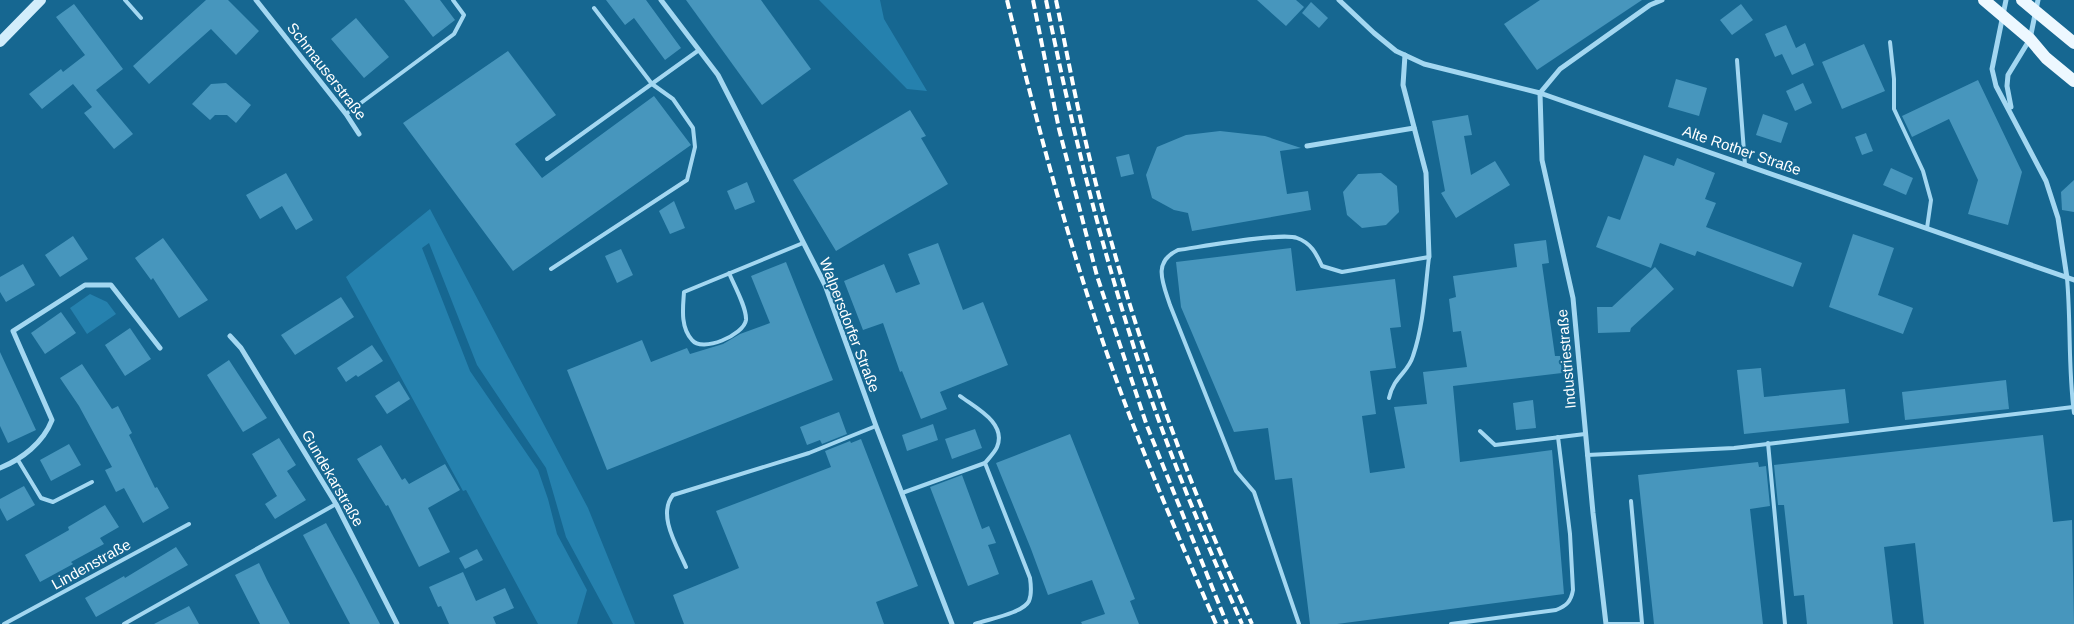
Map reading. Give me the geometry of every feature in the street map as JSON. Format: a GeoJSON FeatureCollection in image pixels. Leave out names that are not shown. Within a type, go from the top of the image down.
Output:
{"type":"FeatureCollection","features":[{"type":"Feature","properties":{"kind":"main road"},"geometry":{"type":"LineString","coordinates":[[1984,0],[2030,39],[2046,58],[2074,80]]}},
{"type":"Feature","properties":{"kind":"main road"},"geometry":{"type":"LineString","coordinates":[[2022,0],[2036,6],[2074,43]]}},
{"type":"Feature","properties":{"kind":"street"},"geometry":{"type":"LineString","coordinates":[[0,42],[41,0]]}},
{"type":"Feature","properties":{"kind":"street","name":"Schmauserstraße"},"geometry":{"type":"LineString","coordinates":[[256,0],[346,114],[359,134]]}},
{"type":"Feature","properties":{"kind":"street","name":"Walpersdorfer Straße"},"geometry":{"type":"LineString","coordinates":[[661,0],[718,76],[825,285],[876,426],[952,624]]}},
{"type":"Feature","properties":{"kind":"street","name":"Alte Rother Straße"},"geometry":{"type":"LineString","coordinates":[[1338,0],[1396,51],[1424,64],[1540,94],[2074,280]]}},
{"type":"Feature","properties":{"kind":"street"},"geometry":{"type":"LineString","coordinates":[[1540,94],[1560,69],[1650,5],[1662,0]]}},
{"type":"Feature","properties":{"kind":"street"},"geometry":{"type":"LineString","coordinates":[[2006,0],[1992,70],[1996,86],[2012,113],[2046,181],[2056,207],[2067,278]]}},
{"type":"Feature","properties":{"kind":"street"},"geometry":{"type":"LineString","coordinates":[[2012,113],[2007,86],[2008,75],[2030,39],[2036,6]]}},
{"type":"Feature","properties":{"kind":"street"},"geometry":{"type":"LineString","coordinates":[[1405,55],[1403,85],[1426,173],[1429,257]]}},
{"type":"Feature","properties":{"kind":"street","name":"Industriestraße"},"geometry":{"type":"LineString","coordinates":[[1540,94],[1542,160],[1573,298],[1587,455],[1606,624]]}},
{"type":"Feature","properties":{"kind":"street"},"geometry":{"type":"LineString","coordinates":[[1308,146],[1414,128]]}},
{"type":"Feature","properties":{"kind":"street"},"geometry":{"type":"LineString","coordinates":[[0,468],[18,460],[47,432],[52,420],[14,331],[86,285],[111,285],[160,348]]}},
{"type":"Feature","properties":{"kind":"street","name":"Gundekarstraße"},"geometry":{"type":"LineString","coordinates":[[230,336],[241,348],[336,504],[397,624]]}},
{"type":"Feature","properties":{"kind":"lane"},"geometry":{"type":"LineString","coordinates":[[125,0],[141,18]]}},
{"type":"Feature","properties":{"kind":"lane"},"geometry":{"type":"LineString","coordinates":[[346,114],[454,34],[464,15],[453,0]]}},
{"type":"Feature","properties":{"kind":"lane"},"geometry":{"type":"LineString","coordinates":[[551,269],[687,180],[696,147],[693,128],[673,99],[652,84],[594,8]]}},
{"type":"Feature","properties":{"kind":"lane"},"geometry":{"type":"LineString","coordinates":[[1890,42],[1894,79],[1894,109],[1922,171],[1931,200],[1927,228]]}},
{"type":"Feature","properties":{"kind":"lane"},"geometry":{"type":"LineString","coordinates":[[547,159],[699,50]]}},
{"type":"Feature","properties":{"kind":"lane"},"geometry":{"type":"LineString","coordinates":[[1737,60],[1745,165]]}},
{"type":"Feature","properties":{"kind":"lane"},"geometry":{"type":"LineString","coordinates":[[1299,624],[1254,492],[1236,471],[1170,305],[1162,282],[1161,270],[1163,260],[1169,254],[1178,250],[1288,236],[1306,243],[1314,250],[1322,266],[1342,272],[1429,257],[1418,340],[1413,358],[1392,386],[1388,398]]}},
{"type":"Feature","properties":{"kind":"lane"},"geometry":{"type":"LineString","coordinates":[[729,273],[745,314],[744,327],[738,333],[710,344],[698,345],[692,341],[687,333],[682,316],[684,292],[729,273],[803,243]]}},
{"type":"Feature","properties":{"kind":"lane"},"geometry":{"type":"LineString","coordinates":[[2067,278],[2074,413]]}},
{"type":"Feature","properties":{"kind":"lane"},"geometry":{"type":"LineString","coordinates":[[902,492],[985,463],[997,447],[999,434],[997,425],[960,396]]}},
{"type":"Feature","properties":{"kind":"lane"},"geometry":{"type":"LineString","coordinates":[[1587,455],[1734,448],[2073,407]]}},
{"type":"Feature","properties":{"kind":"lane"},"geometry":{"type":"LineString","coordinates":[[686,567],[666,514],[668,502],[673,495],[809,453],[876,426]]}},
{"type":"Feature","properties":{"kind":"lane"},"geometry":{"type":"LineString","coordinates":[[1480,431],[1494,445],[1585,434]]}},
{"type":"Feature","properties":{"kind":"lane"},"geometry":{"type":"LineString","coordinates":[[1451,624],[1556,610],[1565,606],[1572,599],[1570,534],[1558,437]]}},
{"type":"Feature","properties":{"kind":"lane"},"geometry":{"type":"LineString","coordinates":[[1768,443],[1785,624]]}},
{"type":"Feature","properties":{"kind":"lane"},"geometry":{"type":"LineString","coordinates":[[18,460],[41,498],[53,502],[92,482]]}},
{"type":"Feature","properties":{"kind":"lane"},"geometry":{"type":"LineString","coordinates":[[975,624],[1021,609],[1028,602],[1031,592],[1030,578],[985,463]]}},
{"type":"Feature","properties":{"kind":"lane"},"geometry":{"type":"LineString","coordinates":[[1606,624],[1642,624],[1631,501]]}},
{"type":"Feature","properties":{"kind":"lane"},"geometry":{"type":"LineString","coordinates":[[124,624],[336,504]]}},
{"type":"Feature","properties":{"kind":"lane","name":"Lindenstraße"},"geometry":{"type":"LineString","coordinates":[[4,624],[189,524]]}},
{"type":"Feature","properties":{"kind":"shaded area"},"geometry":{"type":"Polygon","coordinates":[[[819,0],[880,0],[884,19],[927,91],[907,89],[819,0]]]}},
{"type":"Feature","properties":{"kind":"shaded area"},"geometry":{"type":"Polygon","coordinates":[[[430,209],[588,508],[635,624],[613,624],[566,537],[546,468],[477,365],[429,243],[422,248],[470,371],[538,470],[557,534],[587,590],[577,624],[538,624],[466,490],[463,491],[346,277],[430,209]]]}},
{"type":"Feature","properties":{"kind":"shaded area"},"geometry":{"type":"Polygon","coordinates":[[[90,294],[107,302],[116,314],[87,334],[70,308],[90,294]]]}},
{"type":"Feature","properties":{"kind":"building"},"geometry":{"type":"Polygon","coordinates":[[[206,0],[228,0],[259,31],[236,55],[211,29],[149,84],[133,66],[206,0]]]}},
{"type":"Feature","properties":{"kind":"building"},"geometry":{"type":"Polygon","coordinates":[[[404,0],[440,0],[455,20],[433,37],[404,0]]]}},
{"type":"Feature","properties":{"kind":"building"},"geometry":{"type":"Polygon","coordinates":[[[606,0],[646,0],[681,48],[665,60],[634,18],[625,25],[606,0]]]}},
{"type":"Feature","properties":{"kind":"building"},"geometry":{"type":"Polygon","coordinates":[[[686,0],[761,0],[811,69],[762,105],[686,0]]]}},
{"type":"Feature","properties":{"kind":"building"},"geometry":{"type":"Polygon","coordinates":[[[1257,0],[1296,0],[1304,7],[1286,26],[1257,0]]]}},
{"type":"Feature","properties":{"kind":"building"},"geometry":{"type":"Polygon","coordinates":[[[1540,0],[1642,0],[1537,70],[1504,24],[1540,0]]]}},
{"type":"Feature","properties":{"kind":"building"},"geometry":{"type":"Polygon","coordinates":[[[1311,2],[1328,18],[1319,28],[1302,13],[1311,2]]]}},
{"type":"Feature","properties":{"kind":"building"},"geometry":{"type":"Polygon","coordinates":[[[74,4],[123,69],[96,90],[133,134],[114,149],[84,113],[92,107],[73,84],[42,109],[29,94],[61,69],[63,72],[85,55],[56,17],[74,4]]]}},
{"type":"Feature","properties":{"kind":"building"},"geometry":{"type":"Polygon","coordinates":[[[1741,4],[1753,20],[1732,35],[1720,20],[1741,4]]]}},
{"type":"Feature","properties":{"kind":"building"},"geometry":{"type":"Polygon","coordinates":[[[356,18],[389,57],[364,78],[331,39],[356,18]]]}},
{"type":"Feature","properties":{"kind":"building"},"geometry":{"type":"Polygon","coordinates":[[[1786,25],[1796,48],[1805,43],[1814,65],[1792,75],[1782,54],[1775,57],[1765,34],[1786,25]]]}},
{"type":"Feature","properties":{"kind":"building"},"geometry":{"type":"Polygon","coordinates":[[[1864,44],[1885,91],[1842,109],[1822,62],[1864,44]]]}},
{"type":"Feature","properties":{"kind":"building"},"geometry":{"type":"Polygon","coordinates":[[[508,51],[556,115],[515,144],[542,178],[654,96],[691,145],[513,271],[403,123],[508,51]]]}},
{"type":"Feature","properties":{"kind":"building"},"geometry":{"type":"Polygon","coordinates":[[[1676,79],[1707,88],[1699,116],[1668,107],[1676,79]]]}},
{"type":"Feature","properties":{"kind":"building"},"geometry":{"type":"Polygon","coordinates":[[[1978,80],[2022,172],[2008,225],[1968,214],[1978,180],[1949,119],[1912,137],[1902,116],[1978,80]]]}},
{"type":"Feature","properties":{"kind":"building"},"geometry":{"type":"Polygon","coordinates":[[[226,83],[251,105],[236,123],[227,115],[215,115],[210,120],[192,104],[211,84],[226,83]]]}},
{"type":"Feature","properties":{"kind":"building"},"geometry":{"type":"Polygon","coordinates":[[[1803,83],[1812,103],[1795,111],[1786,91],[1803,83]]]}},
{"type":"Feature","properties":{"kind":"building"},"geometry":{"type":"Polygon","coordinates":[[[910,110],[926,136],[921,138],[948,184],[836,251],[793,180],[910,110]]]}},
{"type":"Feature","properties":{"kind":"building"},"geometry":{"type":"Polygon","coordinates":[[[1763,114],[1788,123],[1781,143],[1756,135],[1763,114]]]}},
{"type":"Feature","properties":{"kind":"building"},"geometry":{"type":"Polygon","coordinates":[[[1468,115],[1472,135],[1464,136],[1471,175],[1495,161],[1510,185],[1456,218],[1441,193],[1445,191],[1432,121],[1468,115]]]}},
{"type":"Feature","properties":{"kind":"building"},"geometry":{"type":"Polygon","coordinates":[[[1220,131],[1265,136],[1301,148],[1280,151],[1287,194],[1308,191],[1311,210],[1192,231],[1188,213],[1174,210],[1152,198],[1146,175],[1157,147],[1186,135],[1220,131]]]}},
{"type":"Feature","properties":{"kind":"building"},"geometry":{"type":"Polygon","coordinates":[[[1866,133],[1873,151],[1862,155],[1855,137],[1866,133]]]}},
{"type":"Feature","properties":{"kind":"building"},"geometry":{"type":"Polygon","coordinates":[[[1129,154],[1134,174],[1121,177],[1116,157],[1129,154]]]}},
{"type":"Feature","properties":{"kind":"building"},"geometry":{"type":"Polygon","coordinates":[[[1644,155],[1674,166],[1677,158],[1715,173],[1705,199],[1716,203],[1706,227],[1802,263],[1793,287],[1697,251],[1695,256],[1660,243],[1651,268],[1596,247],[1608,216],[1620,220],[1644,155]]]}},
{"type":"Feature","properties":{"kind":"building"},"geometry":{"type":"Polygon","coordinates":[[[1891,168],[1913,178],[1906,195],[1883,185],[1891,168]]]}},
{"type":"Feature","properties":{"kind":"building"},"geometry":{"type":"Polygon","coordinates":[[[286,173],[313,220],[296,230],[282,206],[260,219],[246,195],[286,173]]]}},
{"type":"Feature","properties":{"kind":"building"},"geometry":{"type":"Polygon","coordinates":[[[1381,173],[1397,186],[1399,212],[1386,225],[1362,228],[1347,215],[1343,192],[1358,174],[1381,173]]]}},
{"type":"Feature","properties":{"kind":"building"},"geometry":{"type":"Polygon","coordinates":[[[2074,180],[2074,212],[2062,210],[2061,192],[2074,180]]]}},
{"type":"Feature","properties":{"kind":"building"},"geometry":{"type":"Polygon","coordinates":[[[747,182],[755,202],[735,210],[727,191],[747,182]]]}},
{"type":"Feature","properties":{"kind":"building"},"geometry":{"type":"Polygon","coordinates":[[[674,201],[685,228],[670,234],[659,211],[674,201]]]}},
{"type":"Feature","properties":{"kind":"building"},"geometry":{"type":"Polygon","coordinates":[[[1853,234],[1894,248],[1878,295],[1913,308],[1903,334],[1829,307],[1853,234]]]}},
{"type":"Feature","properties":{"kind":"building"},"geometry":{"type":"Polygon","coordinates":[[[73,236],[88,259],[60,277],[45,255],[73,236]]]}},
{"type":"Feature","properties":{"kind":"building"},"geometry":{"type":"Polygon","coordinates":[[[163,238],[208,300],[179,318],[153,278],[151,280],[135,258],[163,238]]]}},
{"type":"Feature","properties":{"kind":"building"},"geometry":{"type":"Polygon","coordinates":[[[1546,240],[1549,263],[1542,264],[1555,356],[1560,356],[1562,373],[1453,386],[1460,462],[1552,450],[1564,594],[1337,624],[1310,624],[1292,478],[1275,480],[1268,428],[1234,432],[1181,307],[1176,262],[1291,248],[1296,291],[1395,279],[1401,327],[1390,328],[1396,368],[1370,371],[1376,414],[1362,416],[1370,473],[1405,468],[1394,407],[1427,404],[1423,372],[1467,367],[1461,331],[1453,332],[1449,299],[1456,297],[1453,276],[1517,267],[1514,244],[1546,240]]]}},
{"type":"Feature","properties":{"kind":"building"},"geometry":{"type":"Polygon","coordinates":[[[938,243],[963,310],[983,302],[1008,365],[940,392],[947,409],[921,419],[902,371],[900,372],[883,323],[863,330],[844,281],[884,264],[896,293],[920,284],[908,254],[938,243]]]}},
{"type":"Feature","properties":{"kind":"building"},"geometry":{"type":"Polygon","coordinates":[[[621,249],[633,275],[617,283],[605,256],[621,249]]]}},
{"type":"Feature","properties":{"kind":"building"},"geometry":{"type":"Polygon","coordinates":[[[786,262],[833,380],[607,470],[567,370],[642,340],[651,362],[687,348],[690,354],[723,344],[740,334],[770,323],[751,276],[786,262]]]}},
{"type":"Feature","properties":{"kind":"building"},"geometry":{"type":"Polygon","coordinates":[[[23,264],[35,285],[6,302],[0,292],[0,277],[23,264]]]}},
{"type":"Feature","properties":{"kind":"building"},"geometry":{"type":"Polygon","coordinates":[[[1655,267],[1674,289],[1631,328],[1630,332],[1598,333],[1597,307],[1612,307],[1655,267]]]}},
{"type":"Feature","properties":{"kind":"building"},"geometry":{"type":"Polygon","coordinates":[[[341,297],[354,317],[295,355],[281,335],[341,297]]]}},
{"type":"Feature","properties":{"kind":"building"},"geometry":{"type":"Polygon","coordinates":[[[61,312],[76,333],[45,354],[31,333],[61,312]]]}},
{"type":"Feature","properties":{"kind":"building"},"geometry":{"type":"Polygon","coordinates":[[[130,328],[151,359],[125,376],[105,345],[130,328]]]}},
{"type":"Feature","properties":{"kind":"building"},"geometry":{"type":"Polygon","coordinates":[[[372,345],[383,361],[358,377],[356,375],[346,382],[337,368],[372,345]]]}},
{"type":"Feature","properties":{"kind":"building"},"geometry":{"type":"Polygon","coordinates":[[[0,352],[36,430],[8,443],[0,426],[0,352]]]}},
{"type":"Feature","properties":{"kind":"building"},"geometry":{"type":"Polygon","coordinates":[[[229,360],[267,418],[243,432],[207,375],[229,360]]]}},
{"type":"Feature","properties":{"kind":"building"},"geometry":{"type":"Polygon","coordinates":[[[82,364],[112,409],[118,406],[132,433],[129,435],[155,488],[157,487],[169,508],[143,523],[124,488],[116,492],[105,470],[112,467],[79,406],[60,378],[82,364]]]}},
{"type":"Feature","properties":{"kind":"building"},"geometry":{"type":"Polygon","coordinates":[[[1761,368],[1764,397],[1845,389],[1849,423],[1744,434],[1737,370],[1761,368]]]}},
{"type":"Feature","properties":{"kind":"building"},"geometry":{"type":"Polygon","coordinates":[[[2006,380],[2009,409],[1905,420],[1902,392],[2006,380]]]}},
{"type":"Feature","properties":{"kind":"building"},"geometry":{"type":"Polygon","coordinates":[[[399,381],[410,399],[387,414],[375,396],[399,381]]]}},
{"type":"Feature","properties":{"kind":"building"},"geometry":{"type":"Polygon","coordinates":[[[1533,400],[1536,428],[1516,430],[1513,403],[1533,400]]]}},
{"type":"Feature","properties":{"kind":"building"},"geometry":{"type":"Polygon","coordinates":[[[839,412],[847,434],[822,444],[820,440],[807,445],[800,427],[839,412]]]}},
{"type":"Feature","properties":{"kind":"building"},"geometry":{"type":"Polygon","coordinates":[[[933,424],[938,440],[907,451],[902,435],[933,424]]]}},
{"type":"Feature","properties":{"kind":"building"},"geometry":{"type":"Polygon","coordinates":[[[975,429],[982,448],[952,459],[945,439],[975,429]]]}},
{"type":"Feature","properties":{"kind":"building"},"geometry":{"type":"Polygon","coordinates":[[[1070,434],[1135,599],[1130,601],[1139,624],[1082,624],[1081,622],[1105,614],[1092,580],[1048,595],[996,463],[1070,434]]]}},
{"type":"Feature","properties":{"kind":"building"},"geometry":{"type":"Polygon","coordinates":[[[2043,435],[2053,522],[2072,520],[2074,624],[1924,624],[1915,543],[1884,547],[1893,624],[1807,624],[1804,595],[1794,596],[1784,505],[1778,505],[1774,465],[2043,435]]]}},
{"type":"Feature","properties":{"kind":"building"},"geometry":{"type":"Polygon","coordinates":[[[279,438],[296,465],[287,471],[306,500],[275,519],[265,504],[277,496],[252,454],[279,438]]]}},
{"type":"Feature","properties":{"kind":"building"},"geometry":{"type":"Polygon","coordinates":[[[861,439],[918,586],[876,602],[884,624],[684,624],[673,595],[739,568],[716,511],[831,467],[825,451],[850,441],[851,443],[861,439]]]}},
{"type":"Feature","properties":{"kind":"building"},"geometry":{"type":"Polygon","coordinates":[[[69,444],[81,465],[51,481],[40,460],[69,444]]]}},
{"type":"Feature","properties":{"kind":"building"},"geometry":{"type":"Polygon","coordinates":[[[381,445],[402,480],[405,478],[409,484],[445,464],[460,490],[428,508],[450,552],[419,567],[388,505],[386,506],[357,459],[381,445]]]}},
{"type":"Feature","properties":{"kind":"building"},"geometry":{"type":"Polygon","coordinates":[[[1758,462],[1759,467],[1766,466],[1770,506],[1750,509],[1763,624],[1654,624],[1638,475],[1758,462]]]}},
{"type":"Feature","properties":{"kind":"building"},"geometry":{"type":"Polygon","coordinates":[[[962,475],[982,529],[989,526],[996,543],[988,545],[999,574],[968,586],[930,487],[962,475]]]}},
{"type":"Feature","properties":{"kind":"building"},"geometry":{"type":"Polygon","coordinates":[[[24,486],[35,505],[7,521],[0,508],[0,499],[24,486]]]}},
{"type":"Feature","properties":{"kind":"building"},"geometry":{"type":"Polygon","coordinates":[[[105,505],[119,527],[100,538],[104,544],[40,582],[25,555],[69,530],[68,527],[105,505]]]}},
{"type":"Feature","properties":{"kind":"building"},"geometry":{"type":"Polygon","coordinates":[[[326,523],[380,624],[350,624],[303,535],[326,523]]]}},
{"type":"Feature","properties":{"kind":"building"},"geometry":{"type":"Polygon","coordinates":[[[176,547],[188,565],[96,617],[85,598],[124,576],[125,578],[176,547]]]}},
{"type":"Feature","properties":{"kind":"building"},"geometry":{"type":"Polygon","coordinates":[[[477,549],[483,560],[465,569],[459,558],[477,549]]]}},
{"type":"Feature","properties":{"kind":"building"},"geometry":{"type":"Polygon","coordinates":[[[259,563],[290,624],[260,624],[235,575],[259,563]]]}},
{"type":"Feature","properties":{"kind":"building"},"geometry":{"type":"Polygon","coordinates":[[[463,572],[476,601],[505,588],[514,608],[493,617],[496,624],[449,624],[441,606],[438,607],[429,587],[463,572]]]}},
{"type":"Feature","properties":{"kind":"building"},"geometry":{"type":"Polygon","coordinates":[[[189,606],[199,624],[154,624],[189,606]]]}},
{"type":"Feature","properties":{"kind":"railway"},"geometry":{"type":"LineString","coordinates":[[1007,0],[1056,191],[1084,285],[1127,410],[1216,624]]}},
{"type":"Feature","properties":{"kind":"railway"},"geometry":{"type":"LineString","coordinates":[[1033,0],[1059,129],[1097,276],[1147,426],[1227,624]]}},
{"type":"Feature","properties":{"kind":"railway"},"geometry":{"type":"LineString","coordinates":[[1046,0],[1084,170],[1131,338],[1155,411],[1182,482],[1242,624]]}},
{"type":"Feature","properties":{"kind":"railway"},"geometry":{"type":"LineString","coordinates":[[1056,0],[1079,114],[1098,193],[1134,319],[1177,443],[1252,624]]}}]}
